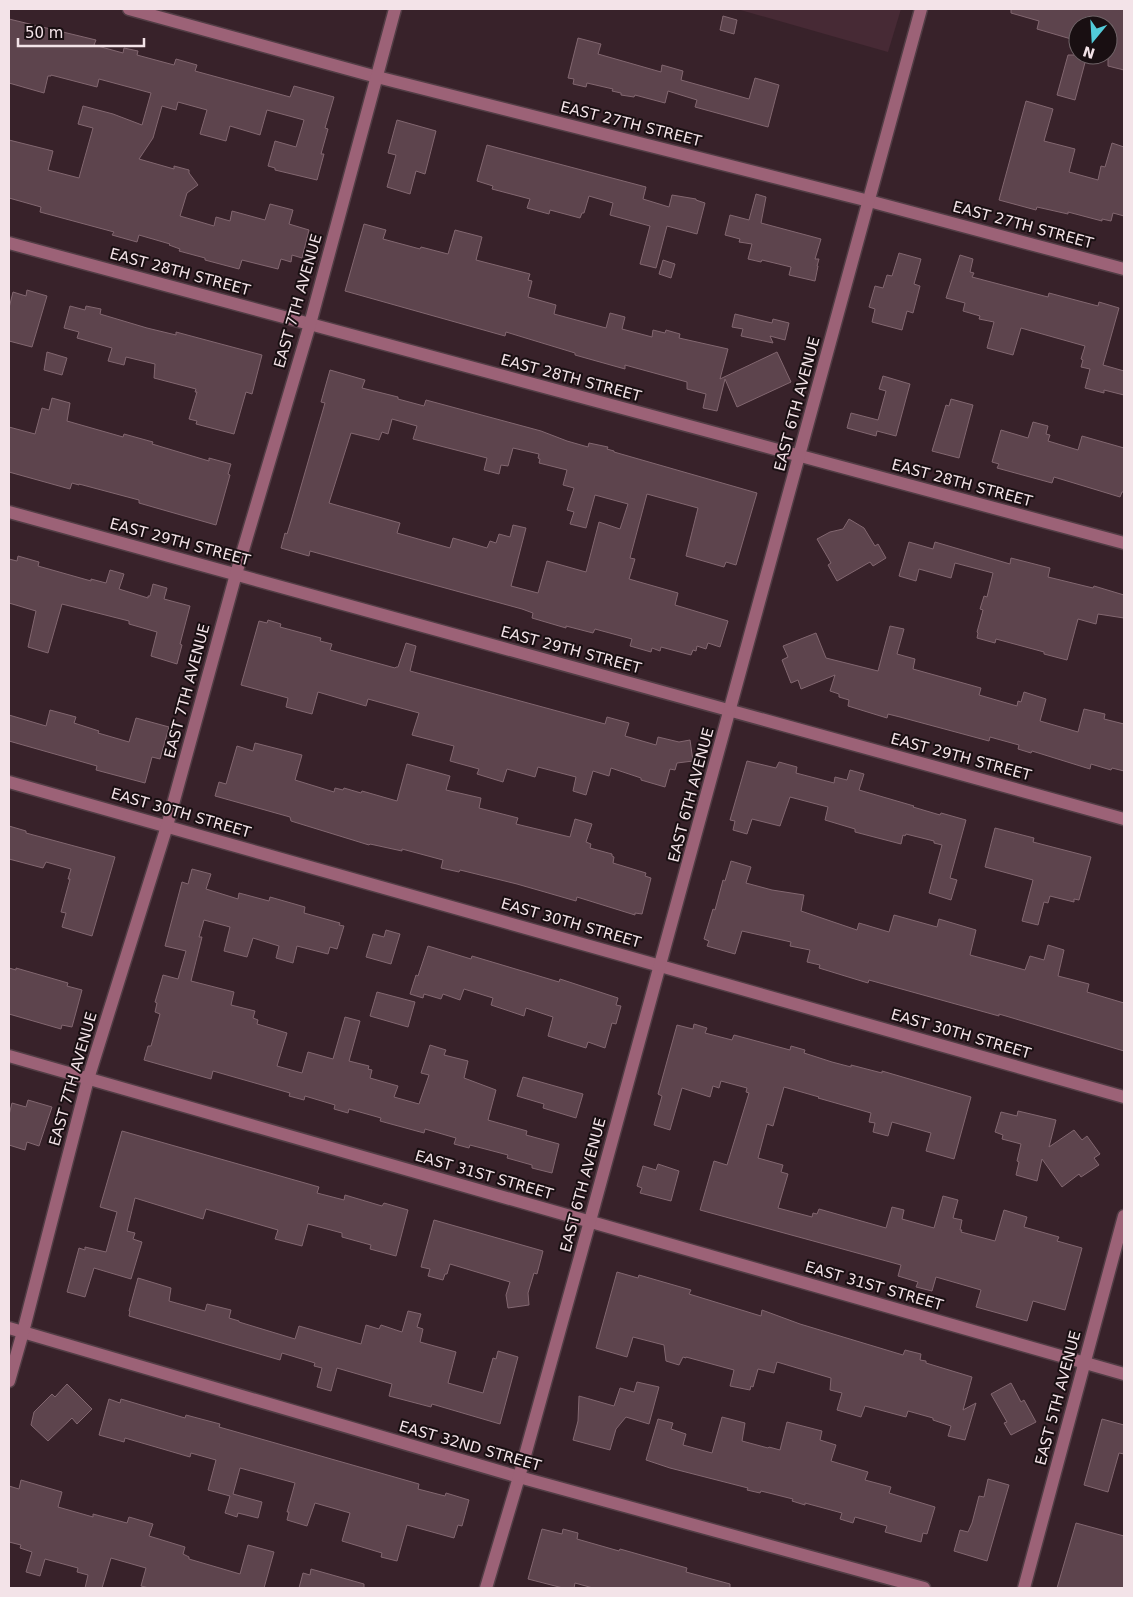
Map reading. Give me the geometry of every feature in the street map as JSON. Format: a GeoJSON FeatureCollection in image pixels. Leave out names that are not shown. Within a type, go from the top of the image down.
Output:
{"type":"FeatureCollection","features":[{"type":"Feature","properties":{"kind":"street","name":"EAST 27TH STREET"},"geometry":{"type":"LineString","coordinates":[[129,9],[377,77],[869,201],[1124,269]]}},
{"type":"Feature","properties":{"kind":"street","name":"EAST 7TH AVENUE"},"geometry":{"type":"LineString","coordinates":[[9,1381],[88,1079],[167,826],[236,574],[310,324],[396,9]]}},
{"type":"Feature","properties":{"kind":"street","name":"EAST 6TH AVENUE"},"geometry":{"type":"LineString","coordinates":[[486,1588],[519,1477],[731,711],[921,9]]}},
{"type":"Feature","properties":{"kind":"street","name":"EAST 28TH STREET"},"geometry":{"type":"LineString","coordinates":[[9,243],[1124,543]]}},
{"type":"Feature","properties":{"kind":"street","name":"EAST 29TH STREET"},"geometry":{"type":"LineString","coordinates":[[9,512],[1124,819]]}},
{"type":"Feature","properties":{"kind":"street","name":"EAST 30TH STREET"},"geometry":{"type":"LineString","coordinates":[[9,782],[1124,1097]]}},
{"type":"Feature","properties":{"kind":"street","name":"EAST 31ST STREET"},"geometry":{"type":"LineString","coordinates":[[9,1056],[1124,1374]]}},
{"type":"Feature","properties":{"kind":"street","name":"EAST 5TH AVENUE"},"geometry":{"type":"LineString","coordinates":[[1024,1588],[1124,1216]]}},
{"type":"Feature","properties":{"kind":"street","name":"EAST 32ND STREET"},"geometry":{"type":"LineString","coordinates":[[9,1328],[519,1477],[924,1588]]}},
{"type":"Feature","properties":{"kind":"shaded area"},"geometry":{"type":"Polygon","coordinates":[[[737,9],[901,9],[888,52],[737,9]]]}},
{"type":"Feature","properties":{"kind":"building"},"geometry":{"type":"Polygon","coordinates":[[[1011,9],[1124,9],[1124,70],[1108,66],[1118,65],[1118,15],[1068,15],[1068,38],[1037,29],[1039,21],[1011,13],[1011,9]]]}},
{"type":"Feature","properties":{"kind":"building"},"geometry":{"type":"Polygon","coordinates":[[[723,16],[737,20],[734,34],[720,30],[723,16]]]}},
{"type":"Feature","properties":{"kind":"building"},"geometry":{"type":"Polygon","coordinates":[[[9,19],[96,40],[94,45],[123,53],[124,48],[138,51],[137,55],[174,65],[176,59],[197,65],[195,71],[290,97],[294,86],[334,97],[325,128],[328,129],[321,154],[324,154],[317,180],[275,170],[275,168],[268,166],[275,141],[296,147],[304,120],[267,110],[260,135],[230,126],[226,141],[200,134],[207,110],[178,102],[176,110],[162,106],[153,138],[139,159],[174,169],[174,166],[189,170],[189,173],[198,185],[187,193],[180,216],[214,226],[216,217],[230,221],[232,211],[265,220],[270,204],[293,210],[289,224],[309,230],[302,258],[292,255],[291,262],[281,259],[278,269],[242,260],[239,269],[205,260],[205,258],[179,251],[180,249],[170,244],[139,235],[137,242],[112,235],[114,232],[40,212],[41,207],[9,198],[9,140],[53,151],[48,170],[79,178],[93,128],[78,124],[83,106],[113,114],[142,125],[151,93],[99,79],[97,87],[51,75],[48,76],[44,93],[9,83],[9,19]]]}},
{"type":"Feature","properties":{"kind":"building"},"geometry":{"type":"Polygon","coordinates":[[[578,38],[601,44],[598,54],[661,72],[662,65],[683,71],[681,80],[749,99],[755,78],[779,85],[768,127],[695,107],[697,100],[668,91],[665,103],[635,95],[634,97],[621,95],[621,93],[612,91],[613,89],[587,83],[586,87],[573,84],[574,79],[568,78],[578,38]]]}},
{"type":"Feature","properties":{"kind":"building"},"geometry":{"type":"Polygon","coordinates":[[[1068,55],[1068,65],[1084,65],[1075,100],[1057,95],[1068,55]]]}},
{"type":"Feature","properties":{"kind":"building"},"geometry":{"type":"Polygon","coordinates":[[[1026,101],[1053,109],[1044,141],[1075,149],[1069,172],[1098,180],[1101,166],[1105,167],[1112,143],[1124,147],[1124,216],[1113,213],[1111,221],[1102,219],[1102,221],[1068,212],[1068,214],[1037,207],[1036,210],[999,200],[1026,101]]]}},
{"type":"Feature","properties":{"kind":"building"},"geometry":{"type":"Polygon","coordinates":[[[397,120],[436,131],[425,174],[416,171],[410,194],[387,187],[396,155],[388,153],[397,120]]]}},
{"type":"Feature","properties":{"kind":"building"},"geometry":{"type":"Polygon","coordinates":[[[487,145],[646,187],[643,199],[669,207],[672,195],[696,199],[705,203],[697,234],[667,226],[656,268],[640,264],[650,226],[610,215],[613,203],[589,196],[584,213],[582,213],[580,218],[550,210],[549,214],[527,208],[530,199],[492,189],[493,186],[477,181],[487,145]]]}},
{"type":"Feature","properties":{"kind":"building"},"geometry":{"type":"Polygon","coordinates":[[[756,194],[766,197],[761,223],[821,239],[815,259],[819,259],[815,281],[789,275],[791,267],[762,260],[761,262],[748,259],[752,244],[739,242],[740,239],[725,235],[730,215],[749,220],[756,194]]]}},
{"type":"Feature","properties":{"kind":"building"},"geometry":{"type":"Polygon","coordinates":[[[364,224],[386,230],[383,239],[448,254],[455,230],[482,237],[476,260],[530,274],[528,280],[532,281],[528,297],[556,305],[554,314],[606,328],[610,313],[625,317],[622,329],[652,337],[653,330],[665,333],[666,330],[680,334],[679,338],[728,349],[720,379],[777,352],[791,382],[737,407],[725,379],[717,411],[703,408],[706,394],[687,389],[687,382],[625,365],[625,369],[506,332],[505,336],[345,291],[364,224]]]}},
{"type":"Feature","properties":{"kind":"building"},"geometry":{"type":"Polygon","coordinates":[[[899,253],[921,259],[914,284],[920,286],[913,313],[907,311],[902,330],[872,322],[875,309],[869,307],[875,286],[883,288],[887,275],[892,276],[899,253]]]}},
{"type":"Feature","properties":{"kind":"building"},"geometry":{"type":"Polygon","coordinates":[[[960,255],[973,259],[970,272],[974,273],[972,277],[1048,297],[1049,293],[1098,306],[1099,302],[1119,308],[1103,365],[1124,371],[1124,395],[1104,390],[1104,393],[1085,388],[1090,369],[1081,367],[1085,346],[1021,328],[1013,355],[987,348],[994,322],[979,319],[980,316],[963,311],[965,303],[946,298],[960,255]]]}},
{"type":"Feature","properties":{"kind":"building"},"geometry":{"type":"Polygon","coordinates":[[[663,260],[675,264],[671,278],[659,274],[663,260]]]}},
{"type":"Feature","properties":{"kind":"building"},"geometry":{"type":"Polygon","coordinates":[[[27,290],[47,296],[32,347],[9,341],[9,308],[13,292],[26,296],[27,290]]]}},
{"type":"Feature","properties":{"kind":"building"},"geometry":{"type":"Polygon","coordinates":[[[70,306],[85,310],[86,306],[101,309],[100,314],[147,328],[176,335],[176,332],[262,355],[252,394],[246,392],[234,434],[196,424],[197,421],[189,419],[197,392],[195,392],[196,389],[154,378],[155,364],[126,357],[124,365],[108,361],[112,348],[77,338],[79,332],[64,328],[70,306]]]}},
{"type":"Feature","properties":{"kind":"building"},"geometry":{"type":"Polygon","coordinates":[[[735,314],[772,323],[773,319],[789,323],[785,340],[770,336],[773,343],[741,336],[743,329],[732,327],[735,314]]]}},
{"type":"Feature","properties":{"kind":"building"},"geometry":{"type":"Polygon","coordinates":[[[47,352],[67,358],[62,375],[44,370],[47,352]]]}},
{"type":"Feature","properties":{"kind":"building"},"geometry":{"type":"Polygon","coordinates":[[[330,370],[365,380],[362,388],[398,397],[398,399],[424,406],[426,400],[541,431],[588,447],[589,443],[608,447],[607,449],[614,452],[757,493],[736,565],[726,562],[724,567],[686,556],[698,508],[647,494],[630,558],[635,559],[629,579],[678,593],[675,605],[728,621],[720,647],[708,643],[706,649],[697,646],[696,651],[693,650],[691,655],[661,647],[660,651],[652,648],[651,652],[630,646],[632,639],[595,629],[593,633],[566,626],[566,628],[532,618],[533,613],[522,609],[310,551],[309,556],[281,548],[291,521],[325,403],[321,402],[330,370]],[[392,419],[388,434],[382,432],[379,440],[351,433],[329,503],[400,523],[397,533],[450,548],[453,538],[487,548],[490,541],[496,543],[499,534],[510,537],[513,525],[526,528],[511,586],[538,593],[547,561],[586,572],[599,522],[620,529],[628,504],[595,495],[586,528],[570,524],[574,512],[567,510],[574,488],[563,485],[567,470],[539,463],[539,454],[513,448],[508,466],[501,465],[499,474],[484,470],[487,458],[413,439],[417,426],[392,419]]]}},
{"type":"Feature","properties":{"kind":"building"},"geometry":{"type":"Polygon","coordinates":[[[883,376],[910,384],[896,436],[877,431],[876,436],[847,428],[851,413],[878,420],[886,391],[879,389],[883,376]]]}},
{"type":"Feature","properties":{"kind":"building"},"geometry":{"type":"Polygon","coordinates":[[[52,398],[70,403],[67,421],[123,437],[124,434],[153,442],[152,444],[209,461],[209,458],[231,464],[228,474],[230,475],[216,525],[139,503],[139,500],[79,484],[72,483],[70,489],[9,472],[9,427],[35,434],[42,408],[49,410],[52,398]]]}},
{"type":"Feature","properties":{"kind":"building"},"geometry":{"type":"Polygon","coordinates":[[[951,399],[973,405],[959,458],[932,451],[946,405],[949,406],[951,399]]]}},
{"type":"Feature","properties":{"kind":"building"},"geometry":{"type":"Polygon","coordinates":[[[1033,422],[1048,426],[1046,434],[1050,435],[1048,441],[1078,450],[1082,436],[1124,448],[1124,492],[1122,492],[1120,497],[1054,477],[1052,483],[997,468],[999,464],[992,462],[1001,430],[1028,438],[1033,422]]]}},
{"type":"Feature","properties":{"kind":"building"},"geometry":{"type":"Polygon","coordinates":[[[849,519],[864,528],[875,546],[878,544],[886,558],[873,566],[870,562],[837,581],[828,565],[831,563],[817,539],[830,532],[843,529],[849,519]]]}},
{"type":"Feature","properties":{"kind":"building"},"geometry":{"type":"Polygon","coordinates":[[[909,542],[933,549],[935,542],[1010,564],[1011,558],[1050,568],[1048,577],[1093,588],[1094,586],[1124,595],[1124,618],[1098,614],[1096,624],[1078,619],[1067,660],[996,639],[995,643],[977,638],[983,610],[980,609],[984,596],[987,597],[993,573],[955,563],[951,578],[919,569],[916,581],[899,576],[909,542]]]}},
{"type":"Feature","properties":{"kind":"building"},"geometry":{"type":"Polygon","coordinates":[[[18,556],[39,562],[38,566],[91,581],[91,579],[106,583],[110,570],[124,574],[119,589],[148,598],[153,584],[167,588],[164,599],[190,606],[177,664],[151,656],[157,632],[129,624],[129,621],[62,604],[48,653],[28,647],[36,611],[9,603],[9,559],[17,561],[18,556]]]}},
{"type":"Feature","properties":{"kind":"building"},"geometry":{"type":"Polygon","coordinates":[[[268,620],[281,624],[280,627],[321,638],[320,641],[332,644],[330,650],[395,668],[398,667],[406,643],[416,646],[410,671],[605,724],[607,717],[629,723],[625,736],[656,745],[658,737],[679,742],[690,740],[693,761],[677,763],[675,770],[670,769],[665,787],[611,768],[609,776],[593,771],[586,795],[573,791],[576,777],[538,767],[535,777],[507,769],[503,782],[477,774],[479,769],[450,761],[454,746],[412,735],[419,713],[368,699],[366,706],[318,692],[312,714],[286,707],[288,698],[241,685],[259,621],[267,623],[268,620]]]}},
{"type":"Feature","properties":{"kind":"building"},"geometry":{"type":"Polygon","coordinates":[[[890,626],[904,629],[897,654],[915,659],[913,669],[981,688],[979,695],[1017,706],[1018,701],[1021,702],[1024,692],[1046,699],[1040,721],[1078,732],[1084,709],[1105,714],[1104,719],[1124,724],[1124,771],[1112,768],[1111,770],[1091,764],[1090,769],[1032,751],[1031,753],[1018,749],[1019,745],[990,737],[989,741],[888,714],[887,718],[848,706],[849,700],[839,697],[839,694],[830,691],[835,675],[801,689],[798,680],[791,683],[782,660],[788,657],[783,646],[816,633],[826,658],[878,671],[890,626]]]}},
{"type":"Feature","properties":{"kind":"building"},"geometry":{"type":"Polygon","coordinates":[[[50,710],[76,717],[74,723],[99,731],[98,733],[129,742],[136,718],[169,727],[160,759],[152,757],[145,783],[96,770],[97,766],[9,741],[9,715],[46,726],[50,710]]]}},
{"type":"Feature","properties":{"kind":"building"},"geometry":{"type":"Polygon","coordinates":[[[255,743],[302,755],[295,780],[334,792],[335,788],[343,790],[344,788],[397,801],[407,764],[450,776],[446,790],[481,798],[479,808],[518,818],[516,824],[570,837],[575,819],[592,824],[586,842],[591,844],[590,848],[612,854],[614,857],[613,863],[646,873],[645,876],[651,878],[642,914],[635,913],[635,915],[577,897],[576,901],[460,870],[459,872],[441,868],[443,860],[402,849],[402,851],[369,845],[291,821],[290,817],[215,796],[219,782],[226,784],[237,746],[253,751],[255,743]]]}},
{"type":"Feature","properties":{"kind":"building"},"geometry":{"type":"Polygon","coordinates":[[[747,761],[776,768],[779,762],[797,767],[796,773],[834,783],[835,777],[847,780],[850,770],[864,774],[859,790],[940,815],[941,813],[966,820],[950,878],[957,880],[951,900],[929,893],[942,845],[934,843],[934,841],[906,834],[905,836],[903,835],[901,844],[855,832],[855,829],[825,820],[828,807],[790,797],[780,826],[752,819],[747,834],[733,830],[735,821],[730,820],[747,761]]]}},
{"type":"Feature","properties":{"kind":"building"},"geometry":{"type":"Polygon","coordinates":[[[9,826],[26,831],[26,833],[115,857],[92,936],[62,927],[66,913],[61,912],[71,869],[46,862],[43,868],[9,859],[9,826]]]}},
{"type":"Feature","properties":{"kind":"building"},"geometry":{"type":"Polygon","coordinates":[[[995,828],[1034,838],[1033,842],[1091,857],[1079,900],[1074,899],[1074,902],[1050,896],[1048,903],[1044,902],[1038,925],[1022,921],[1033,880],[985,867],[995,828]]]}},
{"type":"Feature","properties":{"kind":"building"},"geometry":{"type":"Polygon","coordinates":[[[731,861],[751,867],[746,883],[772,890],[804,895],[801,911],[857,930],[859,923],[889,932],[894,915],[937,927],[939,919],[976,930],[970,955],[1025,970],[1030,956],[1044,960],[1048,945],[1064,950],[1058,976],[1089,984],[1087,992],[1124,1003],[1124,1051],[999,1014],[999,1016],[869,980],[868,983],[819,968],[820,965],[807,962],[810,950],[790,946],[791,942],[742,931],[735,954],[707,946],[709,941],[704,939],[731,861]]]}},
{"type":"Feature","properties":{"kind":"building"},"geometry":{"type":"Polygon","coordinates":[[[192,869],[211,874],[206,889],[238,899],[239,893],[269,901],[270,897],[305,907],[304,913],[340,923],[339,925],[344,926],[337,949],[330,947],[328,954],[297,946],[293,963],[276,958],[279,946],[253,938],[247,957],[224,951],[230,927],[204,920],[199,937],[202,937],[191,981],[234,992],[231,1005],[255,1011],[253,1018],[258,1020],[257,1024],[287,1033],[277,1066],[302,1073],[308,1052],[333,1059],[345,1017],[360,1021],[349,1061],[369,1066],[368,1069],[372,1070],[370,1078],[398,1086],[394,1097],[419,1104],[429,1075],[421,1073],[430,1045],[446,1050],[444,1055],[468,1061],[464,1078],[496,1090],[488,1120],[527,1131],[526,1135],[559,1144],[552,1173],[532,1168],[532,1165],[507,1158],[508,1155],[470,1145],[469,1148],[454,1144],[456,1138],[425,1129],[424,1133],[380,1121],[381,1118],[349,1109],[348,1113],[334,1109],[335,1105],[305,1096],[304,1100],[289,1096],[290,1093],[213,1071],[211,1079],[144,1060],[148,1046],[151,1046],[160,1014],[155,1012],[157,1003],[155,1002],[163,975],[178,979],[186,951],[165,946],[182,882],[188,884],[192,869]]]}},
{"type":"Feature","properties":{"kind":"building"},"geometry":{"type":"Polygon","coordinates":[[[386,930],[400,934],[391,964],[366,957],[373,934],[384,937],[386,930]]]}},
{"type":"Feature","properties":{"kind":"building"},"geometry":{"type":"Polygon","coordinates":[[[428,946],[471,959],[472,956],[559,982],[560,979],[618,998],[616,1005],[621,1006],[616,1024],[612,1023],[605,1048],[588,1042],[586,1048],[548,1036],[553,1017],[526,1008],[524,1016],[491,1005],[493,998],[464,989],[460,1000],[443,994],[441,999],[424,994],[423,998],[410,994],[428,946]]]}},
{"type":"Feature","properties":{"kind":"building"},"geometry":{"type":"Polygon","coordinates":[[[9,968],[16,970],[16,968],[68,983],[67,986],[82,990],[72,1027],[62,1025],[61,1029],[9,1014],[9,968]]]}},
{"type":"Feature","properties":{"kind":"building"},"geometry":{"type":"Polygon","coordinates":[[[377,992],[415,1002],[408,1027],[370,1016],[377,992]]]}},
{"type":"Feature","properties":{"kind":"building"},"geometry":{"type":"Polygon","coordinates":[[[694,1024],[707,1028],[705,1033],[732,1040],[734,1035],[790,1050],[791,1046],[805,1050],[804,1053],[832,1062],[882,1073],[882,1071],[971,1097],[954,1159],[926,1151],[931,1133],[892,1122],[888,1136],[873,1132],[875,1123],[869,1122],[871,1113],[784,1087],[773,1126],[767,1124],[758,1158],[783,1165],[781,1172],[788,1174],[778,1208],[812,1217],[813,1213],[817,1214],[819,1209],[886,1228],[892,1207],[904,1210],[902,1219],[934,1228],[943,1196],[958,1200],[953,1218],[962,1220],[961,1232],[995,1241],[1004,1210],[1027,1217],[1024,1227],[1059,1237],[1057,1241],[1082,1248],[1065,1310],[1033,1301],[1027,1321],[976,1307],[981,1290],[936,1277],[932,1291],[916,1287],[918,1282],[898,1276],[901,1265],[700,1210],[714,1161],[727,1165],[749,1093],[746,1092],[747,1088],[721,1081],[719,1088],[713,1086],[710,1097],[682,1088],[670,1130],[654,1125],[662,1096],[658,1094],[677,1025],[693,1029],[694,1024]]]}},
{"type":"Feature","properties":{"kind":"building"},"geometry":{"type":"Polygon","coordinates":[[[523,1077],[583,1094],[576,1118],[543,1108],[544,1104],[517,1096],[523,1077]]]}},
{"type":"Feature","properties":{"kind":"building"},"geometry":{"type":"Polygon","coordinates":[[[28,1100],[52,1107],[39,1146],[27,1142],[25,1150],[9,1145],[9,1115],[12,1103],[26,1107],[28,1100]]]}},
{"type":"Feature","properties":{"kind":"building"},"geometry":{"type":"Polygon","coordinates":[[[1018,1111],[1056,1120],[1049,1147],[1074,1130],[1082,1140],[1087,1136],[1100,1154],[1094,1158],[1099,1165],[1081,1177],[1079,1174],[1062,1187],[1042,1159],[1037,1181],[1016,1175],[1021,1144],[1002,1139],[1003,1135],[995,1132],[1001,1112],[1017,1116],[1018,1111]]]}},
{"type":"Feature","properties":{"kind":"building"},"geometry":{"type":"Polygon","coordinates":[[[122,1131],[319,1187],[317,1193],[344,1200],[345,1195],[382,1206],[384,1203],[408,1210],[396,1256],[370,1249],[371,1245],[342,1237],[342,1233],[308,1224],[302,1246],[275,1239],[278,1230],[206,1209],[203,1219],[135,1198],[127,1231],[135,1233],[133,1239],[142,1242],[131,1279],[94,1268],[85,1297],[67,1292],[79,1248],[85,1250],[85,1247],[106,1252],[117,1212],[100,1207],[122,1131]]]}},
{"type":"Feature","properties":{"kind":"building"},"geometry":{"type":"Polygon","coordinates":[[[658,1164],[679,1171],[671,1201],[640,1193],[642,1188],[637,1186],[643,1166],[656,1170],[658,1164]]]}},
{"type":"Feature","properties":{"kind":"building"},"geometry":{"type":"Polygon","coordinates":[[[434,1220],[543,1251],[537,1274],[534,1273],[528,1293],[529,1305],[508,1308],[506,1295],[510,1282],[450,1264],[443,1280],[428,1276],[430,1269],[421,1267],[434,1220]]]}},
{"type":"Feature","properties":{"kind":"building"},"geometry":{"type":"Polygon","coordinates":[[[617,1272],[638,1278],[639,1275],[691,1290],[689,1294],[761,1316],[762,1310],[800,1324],[903,1355],[905,1350],[921,1354],[920,1360],[926,1361],[926,1363],[972,1377],[963,1410],[976,1403],[965,1440],[948,1436],[951,1426],[933,1420],[933,1418],[908,1411],[906,1417],[865,1406],[861,1417],[837,1410],[842,1393],[830,1390],[831,1378],[777,1362],[774,1373],[758,1369],[753,1387],[751,1386],[750,1390],[730,1386],[734,1370],[686,1357],[683,1357],[679,1365],[666,1361],[664,1345],[633,1337],[627,1357],[596,1348],[617,1272]]]}},
{"type":"Feature","properties":{"kind":"building"},"geometry":{"type":"Polygon","coordinates":[[[138,1278],[171,1288],[169,1301],[205,1311],[207,1304],[231,1310],[229,1318],[295,1339],[299,1326],[361,1344],[366,1325],[379,1329],[381,1325],[402,1332],[408,1311],[421,1314],[417,1327],[423,1329],[420,1342],[456,1352],[448,1383],[483,1393],[493,1358],[496,1359],[498,1351],[518,1357],[500,1424],[432,1404],[431,1407],[389,1396],[392,1384],[337,1368],[331,1391],[317,1387],[322,1368],[314,1366],[315,1363],[282,1353],[280,1360],[129,1316],[138,1278]]]}},
{"type":"Feature","properties":{"kind":"building"},"geometry":{"type":"Polygon","coordinates":[[[637,1382],[659,1387],[649,1424],[626,1417],[616,1429],[610,1450],[573,1440],[578,1421],[579,1396],[614,1406],[620,1388],[634,1392],[637,1382]]]}},
{"type":"Feature","properties":{"kind":"building"},"geometry":{"type":"Polygon","coordinates":[[[1011,1383],[1021,1402],[1024,1400],[1036,1422],[1011,1435],[1004,1423],[1007,1422],[991,1394],[1011,1383]]]}},
{"type":"Feature","properties":{"kind":"building"},"geometry":{"type":"Polygon","coordinates":[[[67,1384],[92,1409],[77,1424],[72,1418],[48,1441],[31,1425],[34,1412],[52,1394],[55,1397],[67,1384]]]}},
{"type":"Feature","properties":{"kind":"building"},"geometry":{"type":"Polygon","coordinates":[[[109,1399],[120,1403],[121,1399],[185,1418],[186,1415],[220,1424],[219,1427],[419,1484],[418,1489],[445,1496],[446,1493],[469,1500],[462,1526],[458,1525],[454,1538],[407,1525],[397,1561],[381,1557],[382,1553],[342,1541],[350,1513],[315,1503],[307,1526],[287,1520],[289,1512],[287,1512],[295,1483],[240,1468],[233,1494],[262,1502],[258,1518],[238,1513],[237,1517],[225,1513],[230,1496],[208,1490],[216,1460],[191,1453],[190,1457],[125,1438],[124,1442],[99,1435],[109,1399]]]}},
{"type":"Feature","properties":{"kind":"building"},"geometry":{"type":"Polygon","coordinates":[[[722,1417],[745,1423],[742,1441],[780,1450],[787,1422],[822,1431],[820,1440],[836,1445],[831,1461],[868,1472],[865,1480],[891,1487],[889,1493],[935,1507],[927,1534],[923,1533],[921,1542],[885,1532],[887,1526],[855,1517],[853,1523],[840,1519],[842,1513],[805,1503],[805,1505],[792,1501],[793,1499],[761,1491],[760,1493],[747,1490],[748,1488],[646,1460],[658,1419],[673,1423],[671,1429],[686,1434],[683,1445],[712,1453],[722,1417]]]}},
{"type":"Feature","properties":{"kind":"building"},"geometry":{"type":"Polygon","coordinates":[[[1102,1419],[1124,1425],[1124,1454],[1119,1453],[1108,1492],[1084,1485],[1102,1419]]]}},
{"type":"Feature","properties":{"kind":"building"},"geometry":{"type":"Polygon","coordinates":[[[988,1479],[1009,1485],[987,1561],[954,1551],[960,1530],[968,1532],[979,1496],[984,1497],[988,1479]]]}},
{"type":"Feature","properties":{"kind":"building"},"geometry":{"type":"Polygon","coordinates":[[[21,1480],[62,1492],[58,1507],[93,1517],[93,1514],[127,1523],[129,1517],[153,1524],[149,1536],[185,1547],[183,1554],[189,1557],[189,1559],[240,1574],[248,1545],[274,1552],[264,1588],[149,1588],[141,1586],[146,1568],[111,1558],[102,1588],[85,1588],[88,1575],[77,1572],[78,1568],[45,1559],[40,1576],[26,1572],[32,1552],[20,1548],[21,1545],[9,1542],[9,1486],[19,1489],[21,1480]]]}},
{"type":"Feature","properties":{"kind":"building"},"geometry":{"type":"Polygon","coordinates":[[[1076,1523],[1124,1536],[1124,1588],[1057,1588],[1076,1523]]]}},
{"type":"Feature","properties":{"kind":"building"},"geometry":{"type":"Polygon","coordinates":[[[542,1529],[562,1534],[563,1529],[578,1533],[577,1539],[687,1568],[686,1572],[730,1584],[730,1588],[593,1588],[575,1583],[574,1588],[563,1588],[528,1579],[542,1529]]]}},
{"type":"Feature","properties":{"kind":"building"},"geometry":{"type":"Polygon","coordinates":[[[311,1569],[364,1584],[364,1588],[299,1588],[303,1573],[310,1575],[311,1569]]]}}]}
